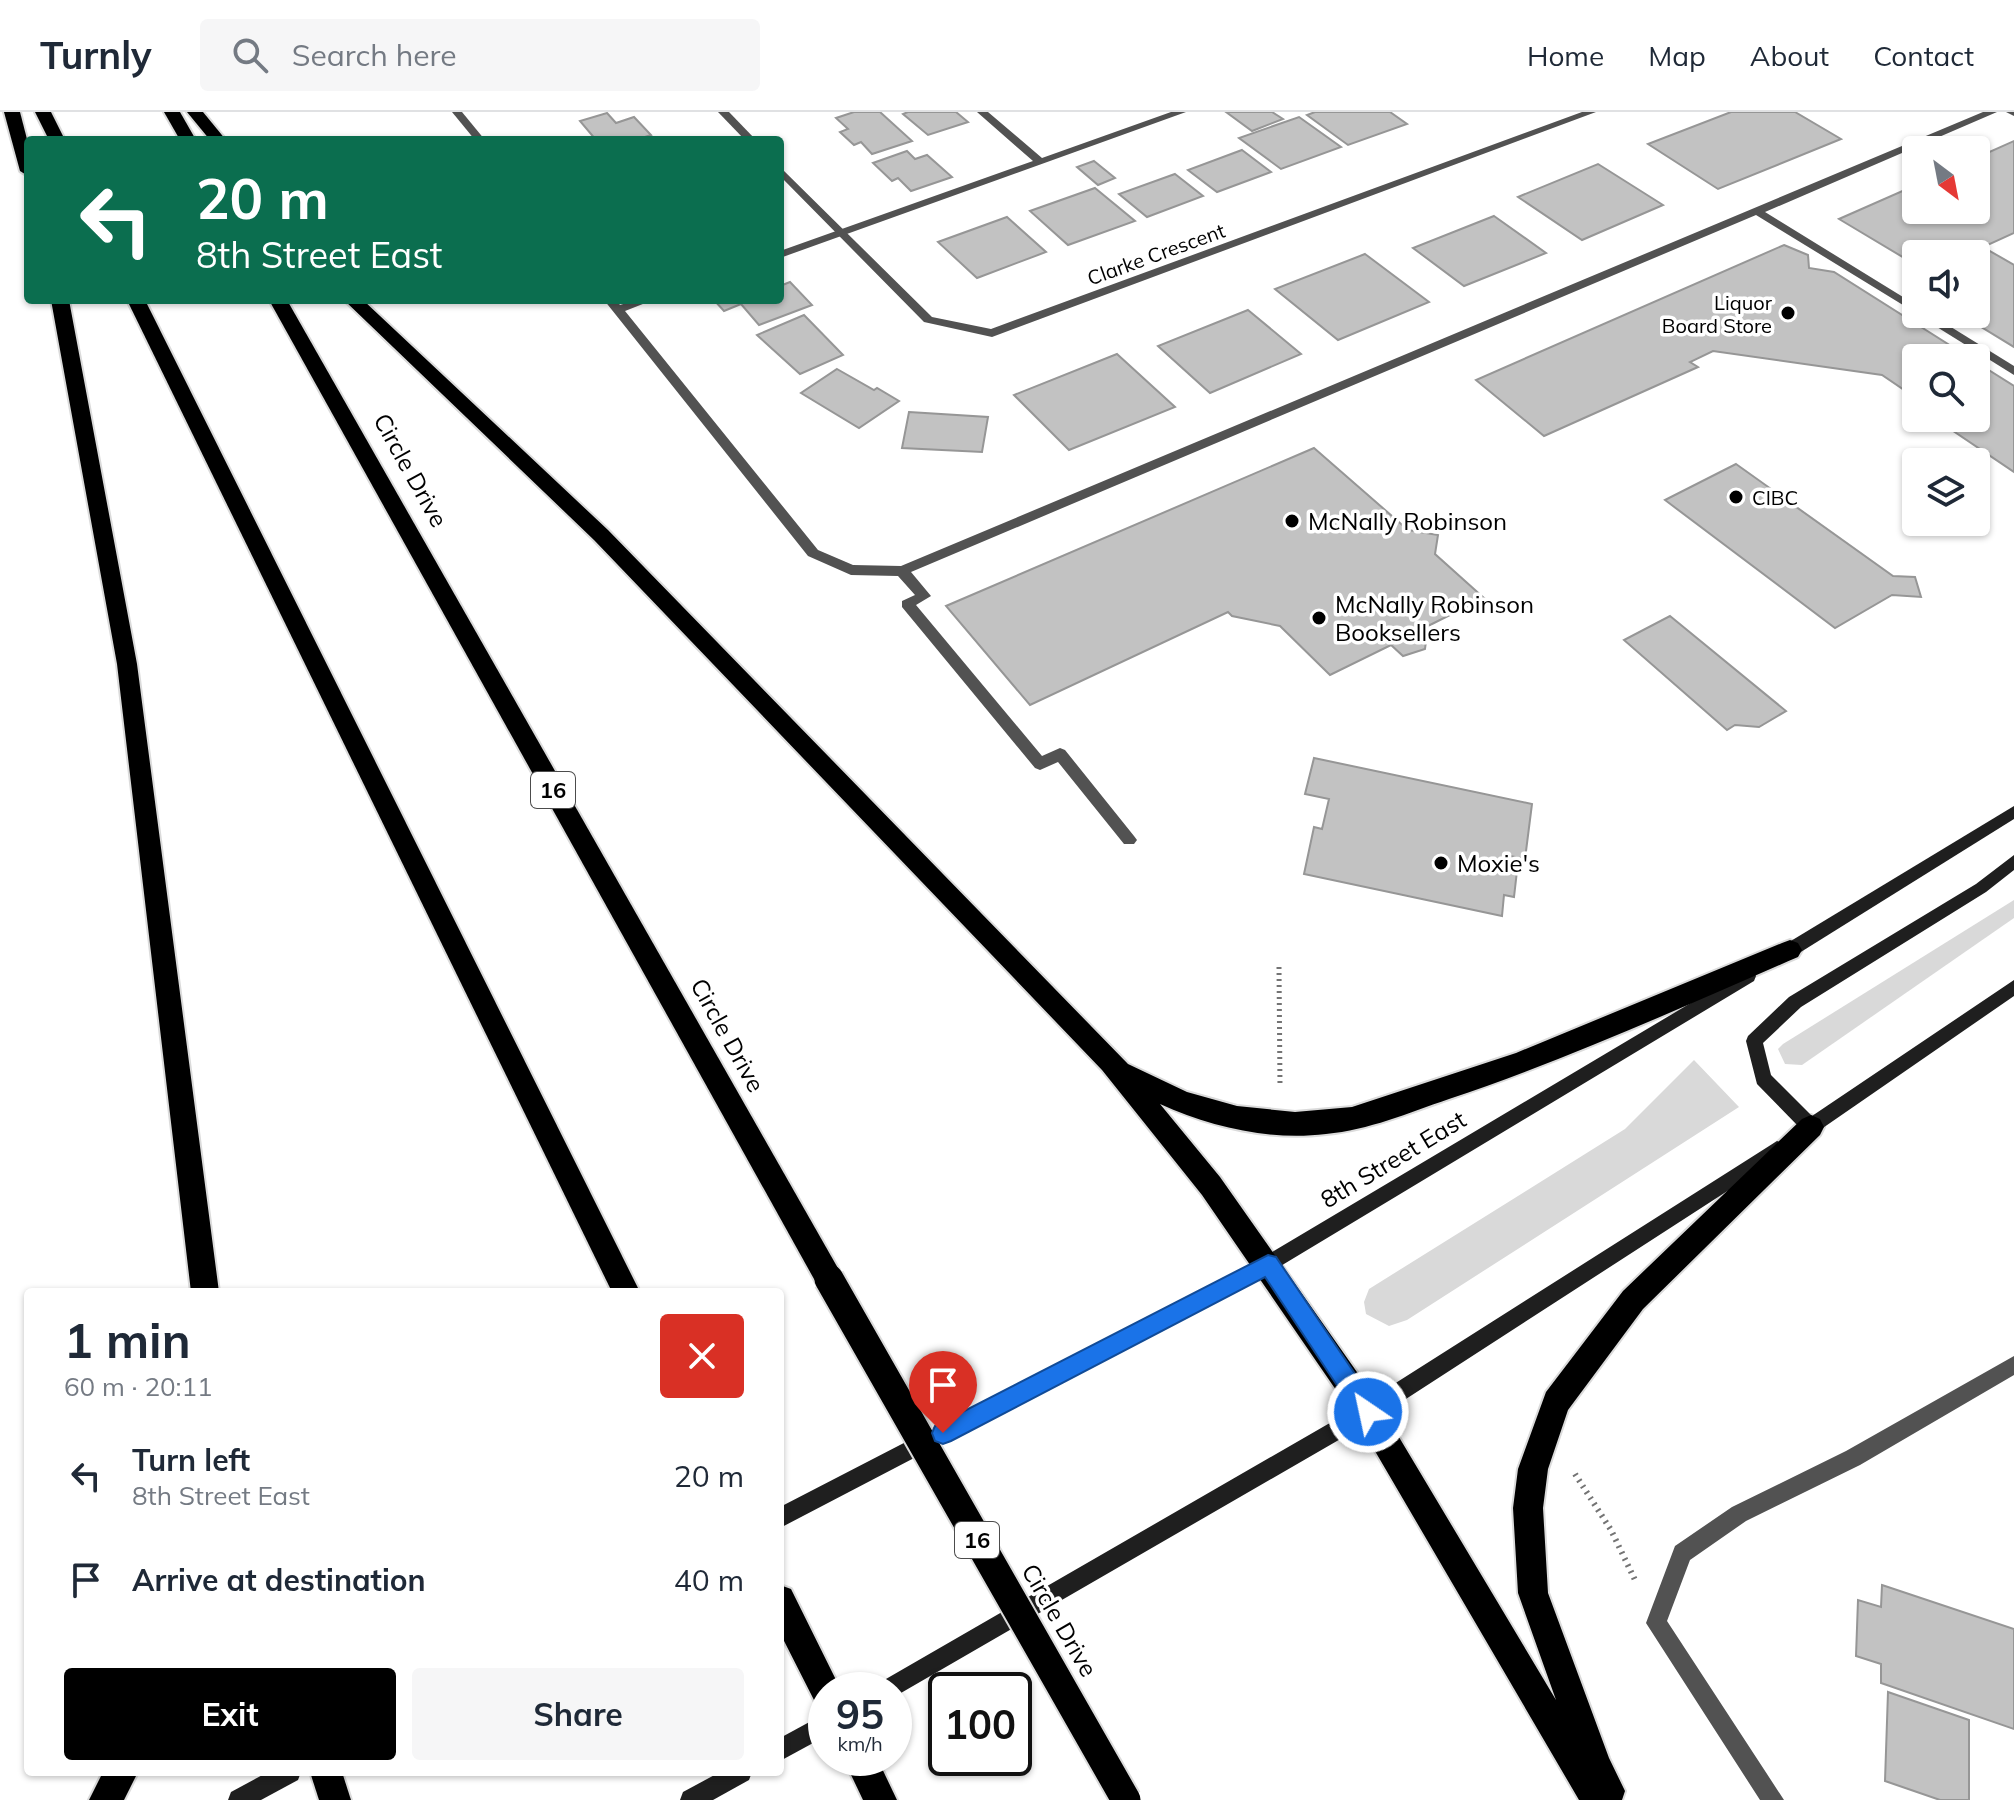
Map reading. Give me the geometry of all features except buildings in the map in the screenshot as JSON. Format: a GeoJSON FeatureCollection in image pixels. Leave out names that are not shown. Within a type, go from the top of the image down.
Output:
{"type":"FeatureCollection","features":[{"type":"Feature","properties":{"kind":"highway"},"geometry":{"type":"LineString","coordinates":[[12,112],[24,156]]}},
{"type":"Feature","properties":{"kind":"highway"},"geometry":{"type":"LineString","coordinates":[[43,112],[55,136]]}},
{"type":"Feature","properties":{"kind":"highway"},"geometry":{"type":"LineString","coordinates":[[172,112],[186,136]]}},
{"type":"Feature","properties":{"kind":"highway"},"geometry":{"type":"LineString","coordinates":[[195,112],[215,136]]}},
{"type":"Feature","properties":{"kind":"highway"},"geometry":{"type":"LineString","coordinates":[[61,304],[127,664],[205,1288]]}},
{"type":"Feature","properties":{"kind":"highway"},"geometry":{"type":"LineString","coordinates":[[138,304],[624,1288]]}},
{"type":"Feature","properties":{"kind":"highway","name":"Circle Drive"},"geometry":{"type":"LineString","coordinates":[[280,304],[1126,1800]]}},
{"type":"Feature","properties":{"kind":"highway"},"geometry":{"type":"LineString","coordinates":[[357,304],[601,535],[1111,1062],[1211,1186],[1368,1412],[1597,1800]]}},
{"type":"Feature","properties":{"kind":"highway"},"geometry":{"type":"LineString","coordinates":[[1111,1062],[1158,1093],[1228,1115],[1274,1123],[1351,1119],[1493,1074],[1790,950]]}},
{"type":"Feature","properties":{"kind":"highway"},"geometry":{"type":"LineString","coordinates":[[1614,1800],[1596,1766],[1533,1593],[1528,1508],[1533,1469],[1556,1402],[1633,1300],[1811,1127]]}},
{"type":"Feature","properties":{"kind":"highway"},"geometry":{"type":"LineString","coordinates":[[784,1608],[816,1672]]}},
{"type":"Feature","properties":{"kind":"highway"},"geometry":{"type":"LineString","coordinates":[[105,1800],[120,1776]]}},
{"type":"Feature","properties":{"kind":"highway"},"geometry":{"type":"LineString","coordinates":[[327,1776],[335,1800]]}},
{"type":"Feature","properties":{"kind":"highway"},"geometry":{"type":"LineString","coordinates":[[868,1776],[881,1800]]}},
{"type":"Feature","properties":{"kind":"main road","name":"8th Street East"},"geometry":{"type":"LineString","coordinates":[[784,1516],[1268,1264],[2014,812]]}},
{"type":"Feature","properties":{"kind":"main road"},"geometry":{"type":"LineString","coordinates":[[1811,1127],[1763,1079],[1754,1041],[1795,1002],[1981,888],[2014,861]]}},
{"type":"Feature","properties":{"kind":"main road"},"geometry":{"type":"LineString","coordinates":[[912,1675],[1368,1412],[1811,1127],[2014,987]]}},
{"type":"Feature","properties":{"kind":"main road"},"geometry":{"type":"LineString","coordinates":[[784,1748],[808,1734]]}},
{"type":"Feature","properties":{"kind":"main road"},"geometry":{"type":"LineString","coordinates":[[239,1800],[283,1776]]}},
{"type":"Feature","properties":{"kind":"main road"},"geometry":{"type":"LineString","coordinates":[[691,1800],[734,1776]]}},
{"type":"Feature","properties":{"kind":"street"},"geometry":{"type":"LineString","coordinates":[[457,112],[477,136]]}},
{"type":"Feature","properties":{"kind":"street"},"geometry":{"type":"LineString","coordinates":[[723,112],[747,136]]}},
{"type":"Feature","properties":{"kind":"street"},"geometry":{"type":"LineString","coordinates":[[982,112],[1038,160]]}},
{"type":"Feature","properties":{"kind":"street"},"geometry":{"type":"LineString","coordinates":[[784,254],[1038,160],[1181,112]]}},
{"type":"Feature","properties":{"kind":"street","name":"Clarke Crescent"},"geometry":{"type":"LineString","coordinates":[[784,174],[928,320],[992,333],[1591,112]]}},
{"type":"Feature","properties":{"kind":"street"},"geometry":{"type":"LineString","coordinates":[[614,305],[813,553],[851,570],[902,571],[1992,112]]}},
{"type":"Feature","properties":{"kind":"street"},"geometry":{"type":"LineString","coordinates":[[1756,211],[1902,301]]}},
{"type":"Feature","properties":{"kind":"street"},"geometry":{"type":"LineString","coordinates":[[1945,328],[2014,371]]}},
{"type":"Feature","properties":{"kind":"street"},"geometry":{"type":"LineString","coordinates":[[902,571],[924,596],[907,604],[1040,764],[1060,754],[1129,840]]}},
{"type":"Feature","properties":{"kind":"street"},"geometry":{"type":"LineString","coordinates":[[1773,1800],[1656,1623],[1682,1553],[1739,1514],[1853,1458],[2014,1365]]}},
{"type":"Feature","properties":{"kind":"path"},"geometry":{"type":"LineString","coordinates":[[1279,967],[1280,1099]]}},
{"type":"Feature","properties":{"kind":"path"},"geometry":{"type":"LineString","coordinates":[[1570,1467],[1611,1530],[1656,1623]]}},
{"type":"Feature","properties":{"kind":"shaded area"},"geometry":{"type":"Polygon","coordinates":[[[2014,900],[2014,918],[1802,1065],[1785,1064],[1778,1049],[1783,1044],[2014,900]]]}},
{"type":"Feature","properties":{"kind":"shaded area"},"geometry":{"type":"Polygon","coordinates":[[[1694,1060],[1739,1107],[1407,1320],[1389,1326],[1366,1314],[1364,1302],[1369,1289],[1625,1129],[1694,1060]]]}},
{"type":"Feature","properties":{"kind":"place","name":"Liquor Board Store"},"geometry":{"type":"Point","coordinates":[1788,313]}},
{"type":"Feature","properties":{"kind":"place","name":"CIBC"},"geometry":{"type":"Point","coordinates":[1736,497]}},
{"type":"Feature","properties":{"kind":"place","name":"McNally Robinson"},"geometry":{"type":"Point","coordinates":[1292,521]}},
{"type":"Feature","properties":{"kind":"place","name":"McNally Robinson Booksellers"},"geometry":{"type":"Point","coordinates":[1319,618]}},
{"type":"Feature","properties":{"kind":"place","name":"Moxie's"},"geometry":{"type":"Point","coordinates":[1441,863]}},
{"type":"Feature","properties":{"kind":"route"},"geometry":{"type":"LineString","coordinates":[[943,1433],[1268,1264],[1368,1412]]}}]}
